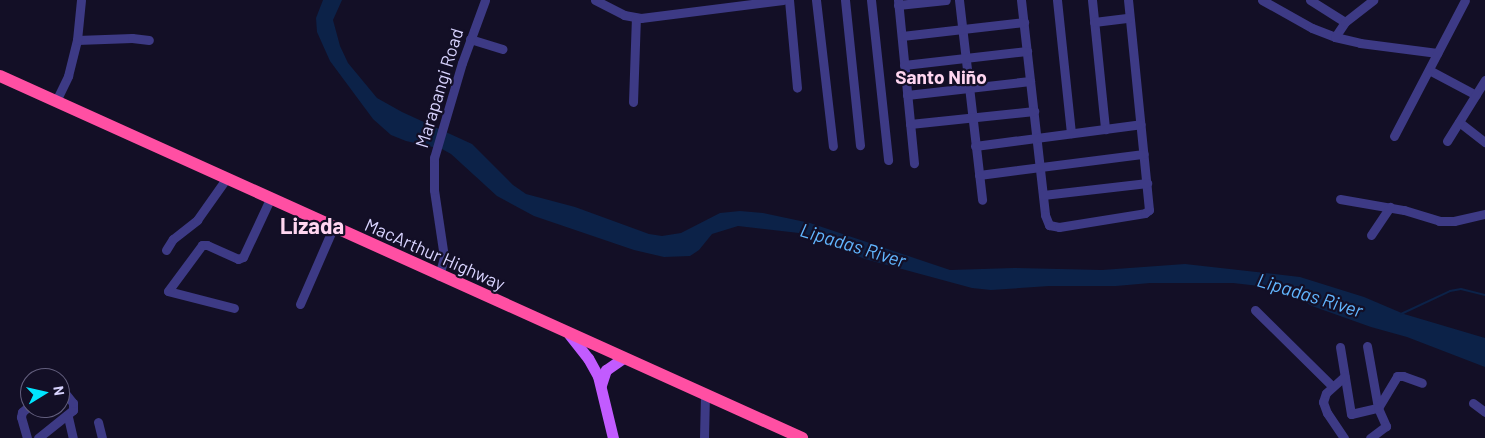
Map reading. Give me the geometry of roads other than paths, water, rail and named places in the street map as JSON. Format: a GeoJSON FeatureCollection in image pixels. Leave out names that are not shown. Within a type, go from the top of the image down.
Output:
{"type":"FeatureCollection","features":[{"type":"Feature","properties":{"kind":"highway","name":"MacArthur Highway"},"geometry":{"type":"LineString","coordinates":[[1,78],[56,101],[332,228],[802,438]]}},
{"type":"Feature","properties":{"kind":"main road"},"geometry":{"type":"LineString","coordinates":[[569,334],[588,358],[601,385],[613,438]]}},
{"type":"Feature","properties":{"kind":"main road"},"geometry":{"type":"LineString","coordinates":[[601,385],[606,370],[623,358]]}},
{"type":"Feature","properties":{"kind":"street"},"geometry":{"type":"LineString","coordinates":[[56,101],[68,76],[77,40],[82,0]]}},
{"type":"Feature","properties":{"kind":"street","name":"Marapangi Road"},"geometry":{"type":"LineString","coordinates":[[439,276],[444,257],[434,183],[435,150],[445,124],[470,39],[485,0]]}},
{"type":"Feature","properties":{"kind":"street"},"geometry":{"type":"LineString","coordinates":[[595,0],[614,10],[636,18],[783,0]]}},
{"type":"Feature","properties":{"kind":"street"},"geometry":{"type":"LineString","coordinates":[[789,0],[797,88]]}},
{"type":"Feature","properties":{"kind":"street"},"geometry":{"type":"LineString","coordinates":[[816,0],[833,146]]}},
{"type":"Feature","properties":{"kind":"street"},"geometry":{"type":"LineString","coordinates":[[845,0],[860,145]]}},
{"type":"Feature","properties":{"kind":"street"},"geometry":{"type":"LineString","coordinates":[[871,0],[888,160]]}},
{"type":"Feature","properties":{"kind":"street"},"geometry":{"type":"LineString","coordinates":[[914,163],[898,3],[946,0]]}},
{"type":"Feature","properties":{"kind":"street"},"geometry":{"type":"LineString","coordinates":[[959,0],[982,200]]}},
{"type":"Feature","properties":{"kind":"street"},"geometry":{"type":"LineString","coordinates":[[1021,0],[1047,220],[1050,225],[1059,227],[1145,213],[1150,207],[1128,0]]}},
{"type":"Feature","properties":{"kind":"street"},"geometry":{"type":"LineString","coordinates":[[1057,0],[1071,133]]}},
{"type":"Feature","properties":{"kind":"street"},"geometry":{"type":"LineString","coordinates":[[1092,0],[1105,129]]}},
{"type":"Feature","properties":{"kind":"street"},"geometry":{"type":"LineString","coordinates":[[1262,0],[1312,28],[1335,37],[1437,53]]}},
{"type":"Feature","properties":{"kind":"street"},"geometry":{"type":"LineString","coordinates":[[1310,0],[1345,22]]}},
{"type":"Feature","properties":{"kind":"street"},"geometry":{"type":"LineString","coordinates":[[1335,37],[1345,22],[1374,0]]}},
{"type":"Feature","properties":{"kind":"street"},"geometry":{"type":"LineString","coordinates":[[1394,136],[1465,0]]}},
{"type":"Feature","properties":{"kind":"street"},"geometry":{"type":"LineString","coordinates":[[632,102],[636,18]]}},
{"type":"Feature","properties":{"kind":"street"},"geometry":{"type":"LineString","coordinates":[[1094,22],[1130,18]]}},
{"type":"Feature","properties":{"kind":"street"},"geometry":{"type":"LineString","coordinates":[[902,36],[1024,22]]}},
{"type":"Feature","properties":{"kind":"street"},"geometry":{"type":"LineString","coordinates":[[77,40],[132,38],[149,40]]}},
{"type":"Feature","properties":{"kind":"street"},"geometry":{"type":"LineString","coordinates":[[470,39],[502,49]]}},
{"type":"Feature","properties":{"kind":"street"},"geometry":{"type":"LineString","coordinates":[[904,65],[1027,51]]}},
{"type":"Feature","properties":{"kind":"street"},"geometry":{"type":"LineString","coordinates":[[1429,70],[1476,95]]}},
{"type":"Feature","properties":{"kind":"street"},"geometry":{"type":"LineString","coordinates":[[1447,141],[1485,80]]}},
{"type":"Feature","properties":{"kind":"street"},"geometry":{"type":"LineString","coordinates":[[907,95],[1030,81]]}},
{"type":"Feature","properties":{"kind":"street"},"geometry":{"type":"LineString","coordinates":[[910,124],[1034,111]]}},
{"type":"Feature","properties":{"kind":"street"},"geometry":{"type":"LineString","coordinates":[[1459,122],[1485,142]]}},
{"type":"Feature","properties":{"kind":"street"},"geometry":{"type":"LineString","coordinates":[[975,146],[1141,124]]}},
{"type":"Feature","properties":{"kind":"street"},"geometry":{"type":"LineString","coordinates":[[979,175],[1144,154]]}},
{"type":"Feature","properties":{"kind":"street"},"geometry":{"type":"LineString","coordinates":[[166,250],[173,239],[197,220],[226,179]]}},
{"type":"Feature","properties":{"kind":"street"},"geometry":{"type":"LineString","coordinates":[[1043,195],[1148,183]]}},
{"type":"Feature","properties":{"kind":"street"},"geometry":{"type":"LineString","coordinates":[[234,308],[168,291],[204,244],[238,259],[243,257],[270,199]]}},
{"type":"Feature","properties":{"kind":"street"},"geometry":{"type":"LineString","coordinates":[[1340,199],[1418,213],[1439,221],[1454,221],[1485,214]]}},
{"type":"Feature","properties":{"kind":"street"},"geometry":{"type":"LineString","coordinates":[[1371,236],[1390,207]]}},
{"type":"Feature","properties":{"kind":"street"},"geometry":{"type":"LineString","coordinates":[[300,304],[332,228]]}},
{"type":"Feature","properties":{"kind":"street"},"geometry":{"type":"LineString","coordinates":[[1255,310],[1332,386]]}},
{"type":"Feature","properties":{"kind":"street"},"geometry":{"type":"LineString","coordinates":[[1367,346],[1378,408],[1386,426],[1370,438]]}},
{"type":"Feature","properties":{"kind":"street"},"geometry":{"type":"LineString","coordinates":[[1340,347],[1351,414],[1378,408],[1397,376],[1403,376],[1422,383]]}},
{"type":"Feature","properties":{"kind":"street"},"geometry":{"type":"LineString","coordinates":[[1344,438],[1324,407],[1323,397],[1332,386],[1345,376]]}},
{"type":"Feature","properties":{"kind":"street"},"geometry":{"type":"LineString","coordinates":[[704,438],[705,395]]}},
{"type":"Feature","properties":{"kind":"street"},"geometry":{"type":"LineString","coordinates":[[70,400],[74,405],[70,414]]}},
{"type":"Feature","properties":{"kind":"street"},"geometry":{"type":"LineString","coordinates":[[1473,402],[1485,412]]}},
{"type":"Feature","properties":{"kind":"street"},"geometry":{"type":"LineString","coordinates":[[21,418],[27,438]]}},
{"type":"Feature","properties":{"kind":"street"},"geometry":{"type":"LineString","coordinates":[[41,437],[65,418]]}},
{"type":"Feature","properties":{"kind":"street"},"geometry":{"type":"LineString","coordinates":[[68,418],[73,438]]}},
{"type":"Feature","properties":{"kind":"street"},"geometry":{"type":"LineString","coordinates":[[98,422],[102,438]]}},
{"type":"Feature","properties":{"kind":"water","name":"Lipadas River"},"geometry":{"type":"Polygon","coordinates":[[[323,0],[342,0],[333,20],[340,46],[348,63],[377,98],[402,112],[472,144],[513,185],[526,194],[575,207],[649,234],[662,236],[681,233],[720,213],[740,211],[763,213],[810,223],[950,270],[1014,268],[1102,270],[1185,264],[1300,277],[1364,297],[1404,314],[1485,338],[1485,367],[1407,337],[1371,327],[1312,306],[1284,291],[1268,287],[1233,283],[1150,283],[1116,286],[1049,286],[991,290],[972,288],[865,259],[799,233],[738,226],[712,234],[699,250],[690,256],[664,257],[634,250],[534,216],[497,196],[451,154],[442,149],[406,141],[391,135],[373,119],[330,61],[317,32],[316,18],[323,0]]]}},
{"type":"Feature","properties":{"kind":"waterway"},"geometry":{"type":"LineString","coordinates":[[1401,314],[1450,291],[1461,289],[1485,295]]}},
{"type":"Feature","properties":{"kind":"district","name":"Santo Niño"},"geometry":{"type":"Point","coordinates":[941,77]}},
{"type":"Feature","properties":{"kind":"district","name":"Lizada"},"geometry":{"type":"Point","coordinates":[312,226]}}]}
